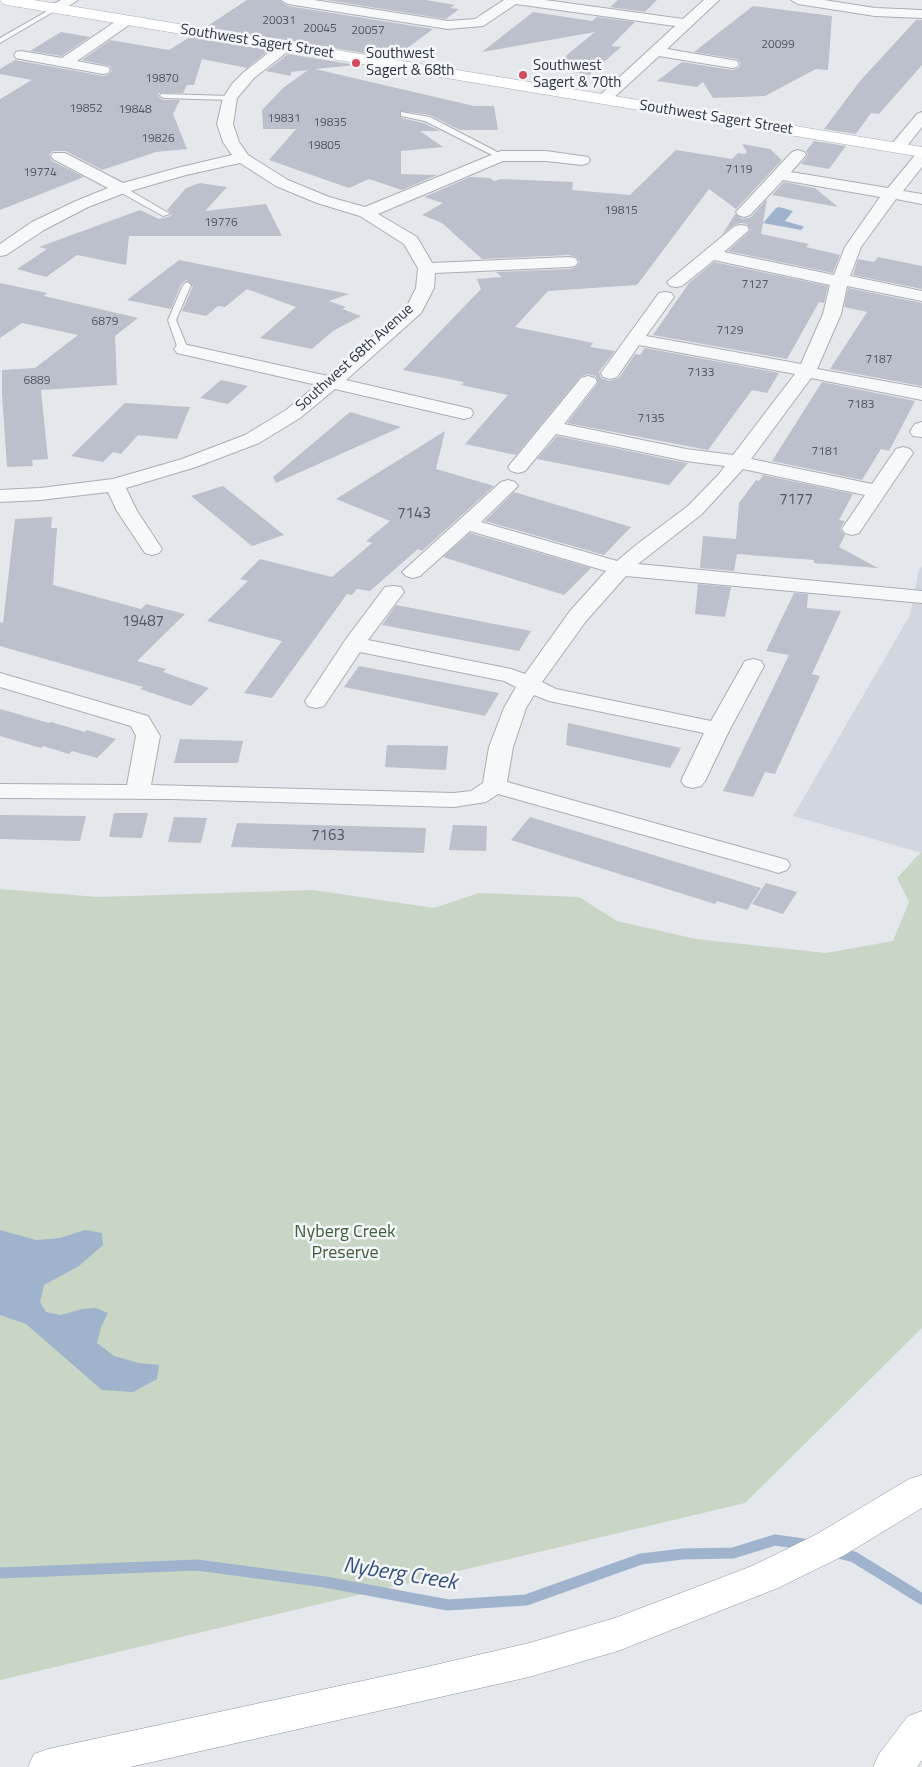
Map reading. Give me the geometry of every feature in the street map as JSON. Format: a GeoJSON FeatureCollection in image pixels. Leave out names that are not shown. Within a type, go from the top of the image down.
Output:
{"type":"FeatureCollection","features":[{"type":"Feature","properties":{"kind":"main road","name":"Southwest Sagert Street"},"geometry":{"type":"LineString","coordinates":[[7,0],[922,152]]}},
{"type":"Feature","properties":{"kind":"main road"},"geometry":{"type":"LineString","coordinates":[[48,1767],[422,1685],[529,1660],[618,1634],[765,1577],[830,1545],[922,1490]]}},
{"type":"Feature","properties":{"kind":"street"},"geometry":{"type":"LineString","coordinates":[[56,8],[70,0]]}},
{"type":"Feature","properties":{"kind":"street"},"geometry":{"type":"LineString","coordinates":[[288,0],[448,25],[478,23],[514,0],[686,24]]}},
{"type":"Feature","properties":{"kind":"street"},"geometry":{"type":"LineString","coordinates":[[604,99],[712,0]]}},
{"type":"Feature","properties":{"kind":"street"},"geometry":{"type":"LineString","coordinates":[[798,0],[875,12],[922,14]]}},
{"type":"Feature","properties":{"kind":"street"},"geometry":{"type":"LineString","coordinates":[[64,62],[127,20]]}},
{"type":"Feature","properties":{"kind":"street"},"geometry":{"type":"LineString","coordinates":[[286,46],[249,75],[237,87],[230,98],[225,124],[231,142],[242,158],[282,183],[323,200],[366,213],[411,241],[427,268],[569,262]]}},
{"type":"Feature","properties":{"kind":"street"},"geometry":{"type":"LineString","coordinates":[[656,52],[732,64]]}},
{"type":"Feature","properties":{"kind":"street"},"geometry":{"type":"LineString","coordinates":[[21,55],[103,70]]}},
{"type":"Feature","properties":{"kind":"street"},"geometry":{"type":"LineString","coordinates":[[897,148],[922,117]]}},
{"type":"Feature","properties":{"kind":"street"},"geometry":{"type":"LineString","coordinates":[[744,212],[798,155]]}},
{"type":"Feature","properties":{"kind":"street"},"geometry":{"type":"LineString","coordinates":[[59,156],[121,189]]}},
{"type":"Feature","properties":{"kind":"street"},"geometry":{"type":"LineString","coordinates":[[366,213],[501,156],[546,156],[582,160]]}},
{"type":"Feature","properties":{"kind":"street"},"geometry":{"type":"LineString","coordinates":[[0,791],[138,792],[454,800],[478,797],[494,786],[501,747],[515,708],[528,686],[578,616],[621,569],[643,549],[694,510],[726,478],[806,372],[818,349],[832,314],[840,281],[853,247],[884,203],[922,157]]}},
{"type":"Feature","properties":{"kind":"street"},"geometry":{"type":"LineString","coordinates":[[0,252],[38,226],[82,204],[121,189],[183,171],[242,158]]}},
{"type":"Feature","properties":{"kind":"street"},"geometry":{"type":"LineString","coordinates":[[779,174],[922,199]]}},
{"type":"Feature","properties":{"kind":"street"},"geometry":{"type":"LineString","coordinates":[[676,282],[741,230]]}},
{"type":"Feature","properties":{"kind":"street"},"geometry":{"type":"LineString","coordinates":[[711,254],[824,279],[922,296]]}},
{"type":"Feature","properties":{"kind":"street","name":"Southwest 68th Avenue"},"geometry":{"type":"LineString","coordinates":[[0,496],[40,494],[115,485],[189,463],[252,439],[293,414],[333,382],[414,309],[425,288],[427,268]]}},
{"type":"Feature","properties":{"kind":"street"},"geometry":{"type":"LineString","coordinates":[[610,373],[665,298]]}},
{"type":"Feature","properties":{"kind":"street"},"geometry":{"type":"LineString","coordinates":[[634,339],[788,366],[806,372],[922,394]]}},
{"type":"Feature","properties":{"kind":"street"},"geometry":{"type":"LineString","coordinates":[[183,349],[464,413]]}},
{"type":"Feature","properties":{"kind":"street"},"geometry":{"type":"LineString","coordinates":[[518,466],[588,382]]}},
{"type":"Feature","properties":{"kind":"street"},"geometry":{"type":"LineString","coordinates":[[551,427],[686,455],[738,462],[878,491]]}},
{"type":"Feature","properties":{"kind":"street"},"geometry":{"type":"LineString","coordinates":[[852,529],[903,453]]}},
{"type":"Feature","properties":{"kind":"street"},"geometry":{"type":"LineString","coordinates":[[115,485],[127,511],[152,549]]}},
{"type":"Feature","properties":{"kind":"street"},"geometry":{"type":"LineString","coordinates":[[413,572],[508,486]]}},
{"type":"Feature","properties":{"kind":"street"},"geometry":{"type":"LineString","coordinates":[[467,524],[621,569],[919,596]]}},
{"type":"Feature","properties":{"kind":"street"},"geometry":{"type":"LineString","coordinates":[[316,701],[354,644],[393,592]]}},
{"type":"Feature","properties":{"kind":"street"},"geometry":{"type":"LineString","coordinates":[[354,644],[511,676],[528,686],[549,694],[718,729]]}},
{"type":"Feature","properties":{"kind":"street"},"geometry":{"type":"LineString","coordinates":[[693,780],[718,729],[753,666]]}},
{"type":"Feature","properties":{"kind":"street"},"geometry":{"type":"LineString","coordinates":[[0,680],[140,721],[148,736],[138,792]]}},
{"type":"Feature","properties":{"kind":"street"},"geometry":{"type":"LineString","coordinates":[[494,786],[778,865]]}},
{"type":"Feature","properties":{"kind":"lane"},"geometry":{"type":"LineString","coordinates":[[0,41],[56,8]]}},
{"type":"Feature","properties":{"kind":"lane"},"geometry":{"type":"LineString","coordinates":[[164,96],[230,98]]}},
{"type":"Feature","properties":{"kind":"lane"},"geometry":{"type":"LineString","coordinates":[[404,114],[427,119],[501,156]]}},
{"type":"Feature","properties":{"kind":"lane"},"geometry":{"type":"LineString","coordinates":[[121,189],[166,214]]}},
{"type":"Feature","properties":{"kind":"lane"},"geometry":{"type":"LineString","coordinates":[[183,349],[172,320],[187,285]]}},
{"type":"Feature","properties":{"kind":"shaded area"},"geometry":{"type":"Polygon","coordinates":[[[922,565],[922,853],[793,816],[910,615],[918,573],[922,565]]]}},
{"type":"Feature","properties":{"kind":"green space","name":"Nyberg Creek Preserve"},"geometry":{"type":"Polygon","coordinates":[[[922,853],[922,1328],[745,1503],[0,1680],[0,889],[98,897],[314,890],[434,908],[479,893],[579,897],[617,921],[696,939],[826,953],[893,941],[909,902],[897,878],[922,853]]]}},
{"type":"Feature","properties":{"kind":"water"},"geometry":{"type":"Polygon","coordinates":[[[779,207],[793,211],[785,221],[804,227],[801,230],[763,223],[779,207]]]}},
{"type":"Feature","properties":{"kind":"water"},"geometry":{"type":"Polygon","coordinates":[[[0,1230],[36,1240],[60,1238],[85,1230],[102,1233],[103,1245],[79,1266],[44,1285],[40,1302],[46,1312],[61,1315],[82,1309],[96,1308],[108,1313],[101,1327],[97,1343],[114,1356],[139,1363],[159,1365],[157,1379],[133,1392],[102,1390],[26,1324],[0,1315],[0,1230]]]}},
{"type":"Feature","properties":{"kind":"building"},"geometry":{"type":"Polygon","coordinates":[[[247,0],[279,0],[288,6],[433,29],[394,58],[206,27],[247,0]]]}},
{"type":"Feature","properties":{"kind":"building"},"geometry":{"type":"Polygon","coordinates":[[[326,0],[426,0],[455,5],[450,8],[459,9],[446,19],[326,0]]]}},
{"type":"Feature","properties":{"kind":"building"},"geometry":{"type":"Polygon","coordinates":[[[618,0],[657,0],[645,12],[610,7],[618,0]]]}},
{"type":"Feature","properties":{"kind":"building"},"geometry":{"type":"Polygon","coordinates":[[[753,6],[832,16],[828,70],[816,69],[765,96],[713,98],[703,82],[697,87],[657,81],[682,62],[732,70],[739,68],[741,63],[737,59],[694,52],[753,6]]]}},
{"type":"Feature","properties":{"kind":"building"},"geometry":{"type":"Polygon","coordinates":[[[533,12],[592,21],[597,17],[635,22],[611,46],[621,47],[589,75],[551,68],[595,32],[482,52],[533,12]]]}},
{"type":"Feature","properties":{"kind":"building"},"geometry":{"type":"Polygon","coordinates":[[[916,20],[922,20],[922,65],[879,114],[871,113],[856,134],[824,129],[860,81],[916,20]]]}},
{"type":"Feature","properties":{"kind":"building"},"geometry":{"type":"Polygon","coordinates":[[[61,32],[90,37],[62,56],[30,51],[61,32]]]}},
{"type":"Feature","properties":{"kind":"building"},"geometry":{"type":"Polygon","coordinates":[[[190,37],[269,50],[247,68],[202,59],[194,85],[187,85],[183,93],[159,93],[158,97],[163,100],[180,100],[173,114],[187,149],[156,152],[102,170],[66,151],[53,151],[49,155],[52,161],[84,177],[0,210],[0,99],[32,80],[0,74],[0,69],[15,60],[103,76],[108,75],[112,71],[110,66],[82,60],[110,40],[169,50],[190,37]]]}},
{"type":"Feature","properties":{"kind":"building"},"geometry":{"type":"Polygon","coordinates":[[[288,54],[356,65],[315,69],[474,106],[494,106],[498,130],[460,130],[430,115],[400,111],[401,118],[424,123],[440,131],[420,131],[443,147],[401,151],[401,174],[437,175],[402,190],[369,179],[349,188],[269,160],[296,129],[263,129],[262,110],[283,88],[308,70],[291,72],[291,76],[266,71],[288,54]]]}},
{"type":"Feature","properties":{"kind":"building"},"geometry":{"type":"Polygon","coordinates":[[[814,141],[846,146],[829,169],[801,164],[808,155],[806,151],[814,141]]]}},
{"type":"Feature","properties":{"kind":"building"},"geometry":{"type":"Polygon","coordinates":[[[742,144],[770,149],[782,160],[736,209],[709,189],[637,285],[548,291],[515,327],[593,343],[590,347],[615,351],[599,372],[601,378],[609,381],[619,378],[635,354],[640,355],[645,348],[779,373],[767,393],[752,390],[708,450],[567,423],[598,383],[596,376],[587,374],[580,377],[516,455],[465,444],[508,395],[461,385],[464,382],[403,370],[481,289],[477,279],[502,277],[496,272],[569,269],[576,267],[580,262],[576,257],[569,255],[482,259],[442,223],[422,215],[443,203],[424,197],[470,177],[490,178],[494,181],[501,179],[573,182],[572,190],[630,195],[676,150],[732,159],[738,153],[745,154],[747,152],[742,144]]]}},
{"type":"Feature","properties":{"kind":"building"},"geometry":{"type":"Polygon","coordinates":[[[784,182],[815,188],[838,207],[772,195],[784,182]]]}},
{"type":"Feature","properties":{"kind":"building"},"geometry":{"type":"Polygon","coordinates":[[[200,183],[227,187],[205,211],[266,204],[282,236],[129,236],[126,265],[77,255],[46,277],[17,269],[47,249],[39,247],[140,210],[159,219],[171,216],[172,214],[167,210],[186,188],[200,183]]]}},
{"type":"Feature","properties":{"kind":"building"},"geometry":{"type":"Polygon","coordinates":[[[767,199],[761,234],[809,244],[806,247],[840,255],[833,273],[728,251],[751,230],[747,224],[741,223],[734,225],[722,235],[735,214],[743,219],[751,217],[767,199]]]}},
{"type":"Feature","properties":{"kind":"building"},"geometry":{"type":"Polygon","coordinates":[[[878,257],[922,266],[922,289],[853,275],[858,259],[874,262],[878,257]]]}},
{"type":"Feature","properties":{"kind":"building"},"geometry":{"type":"Polygon","coordinates":[[[179,260],[349,294],[329,301],[346,307],[342,309],[361,316],[333,331],[312,349],[260,338],[296,307],[247,289],[225,307],[218,306],[206,316],[182,311],[193,286],[187,280],[181,284],[171,309],[127,300],[179,260]]]}},
{"type":"Feature","properties":{"kind":"building"},"geometry":{"type":"Polygon","coordinates":[[[714,262],[828,286],[824,303],[819,302],[787,359],[653,335],[689,283],[714,262]]]}},
{"type":"Feature","properties":{"kind":"building"},"geometry":{"type":"Polygon","coordinates":[[[0,283],[47,293],[44,296],[138,318],[115,336],[117,385],[41,390],[48,459],[32,460],[33,466],[7,467],[2,370],[35,368],[78,335],[22,323],[0,338],[0,283]]]}},
{"type":"Feature","properties":{"kind":"building"},"geometry":{"type":"Polygon","coordinates":[[[848,288],[922,303],[922,386],[830,369],[867,312],[844,307],[848,288]]]}},
{"type":"Feature","properties":{"kind":"building"},"geometry":{"type":"Polygon","coordinates":[[[221,380],[248,386],[228,404],[200,398],[221,380]]]}},
{"type":"Feature","properties":{"kind":"building"},"geometry":{"type":"Polygon","coordinates":[[[822,382],[915,401],[889,451],[881,449],[862,480],[772,461],[822,382]]]}},
{"type":"Feature","properties":{"kind":"building"},"geometry":{"type":"Polygon","coordinates":[[[125,403],[190,407],[177,439],[138,435],[121,454],[113,452],[103,462],[71,456],[125,403]]]}},
{"type":"Feature","properties":{"kind":"building"},"geometry":{"type":"Polygon","coordinates":[[[350,412],[401,427],[276,483],[273,477],[350,412]]]}},
{"type":"Feature","properties":{"kind":"building"},"geometry":{"type":"Polygon","coordinates":[[[445,431],[436,469],[494,486],[422,551],[418,549],[370,591],[357,589],[352,595],[347,594],[272,698],[244,693],[282,641],[207,621],[248,581],[240,579],[260,559],[332,577],[372,543],[366,541],[390,521],[336,499],[445,431]]]}},
{"type":"Feature","properties":{"kind":"building"},"geometry":{"type":"Polygon","coordinates":[[[557,436],[688,463],[669,485],[537,459],[557,436]]]}},
{"type":"Feature","properties":{"kind":"building"},"geometry":{"type":"Polygon","coordinates":[[[763,475],[853,494],[839,520],[845,521],[840,529],[845,535],[839,547],[878,568],[814,563],[814,560],[737,554],[734,571],[700,568],[703,536],[736,539],[739,503],[756,480],[759,481],[763,475]]]}},
{"type":"Feature","properties":{"kind":"building"},"geometry":{"type":"Polygon","coordinates":[[[223,486],[284,535],[252,546],[191,496],[223,486]]]}},
{"type":"Feature","properties":{"kind":"building"},"geometry":{"type":"Polygon","coordinates":[[[514,492],[631,527],[604,555],[485,521],[514,492]]]}},
{"type":"Feature","properties":{"kind":"building"},"geometry":{"type":"Polygon","coordinates":[[[52,517],[51,528],[57,528],[53,585],[141,609],[146,604],[185,614],[137,661],[166,669],[163,672],[209,688],[191,706],[140,689],[143,687],[0,646],[0,622],[3,623],[15,519],[52,517]]]}},
{"type":"Feature","properties":{"kind":"building"},"geometry":{"type":"Polygon","coordinates":[[[470,533],[591,568],[564,595],[443,557],[470,533]]]}},
{"type":"Feature","properties":{"kind":"building"},"geometry":{"type":"Polygon","coordinates":[[[698,584],[731,587],[725,617],[695,614],[698,584]]]}},
{"type":"Feature","properties":{"kind":"building"},"geometry":{"type":"Polygon","coordinates":[[[794,593],[808,594],[807,608],[841,611],[812,674],[820,676],[775,774],[765,772],[753,797],[723,791],[789,655],[766,651],[794,593]]]}},
{"type":"Feature","properties":{"kind":"building"},"geometry":{"type":"Polygon","coordinates":[[[396,605],[531,631],[519,651],[382,625],[396,605]]]}},
{"type":"Feature","properties":{"kind":"building"},"geometry":{"type":"Polygon","coordinates":[[[359,666],[499,693],[485,716],[344,687],[359,666]]]}},
{"type":"Feature","properties":{"kind":"building"},"geometry":{"type":"Polygon","coordinates":[[[0,709],[116,739],[97,758],[72,751],[69,754],[43,746],[41,748],[0,736],[0,709]]]}},
{"type":"Feature","properties":{"kind":"building"},"geometry":{"type":"Polygon","coordinates":[[[568,723],[681,748],[670,768],[566,745],[568,723]]]}},
{"type":"Feature","properties":{"kind":"building"},"geometry":{"type":"Polygon","coordinates":[[[180,739],[243,741],[238,763],[174,763],[180,739]]]}},
{"type":"Feature","properties":{"kind":"building"},"geometry":{"type":"Polygon","coordinates":[[[387,745],[448,746],[446,770],[385,767],[387,745]]]}},
{"type":"Feature","properties":{"kind":"building"},"geometry":{"type":"Polygon","coordinates":[[[114,813],[148,813],[142,838],[109,837],[114,813]]]}},
{"type":"Feature","properties":{"kind":"building"},"geometry":{"type":"Polygon","coordinates":[[[0,815],[86,816],[80,841],[0,839],[0,815]]]}},
{"type":"Feature","properties":{"kind":"building"},"geometry":{"type":"Polygon","coordinates":[[[174,817],[207,818],[201,843],[168,842],[174,817]]]}},
{"type":"Feature","properties":{"kind":"building"},"geometry":{"type":"Polygon","coordinates":[[[530,817],[761,888],[747,910],[717,901],[715,904],[511,840],[530,817]]]}},
{"type":"Feature","properties":{"kind":"building"},"geometry":{"type":"Polygon","coordinates":[[[237,823],[426,828],[424,853],[231,847],[237,823]]]}},
{"type":"Feature","properties":{"kind":"building"},"geometry":{"type":"Polygon","coordinates":[[[453,825],[487,826],[486,851],[449,850],[453,825]]]}},
{"type":"Feature","properties":{"kind":"building"},"geometry":{"type":"Polygon","coordinates":[[[766,883],[797,892],[783,914],[752,904],[766,883]]]}},
{"type":"Feature","properties":{"kind":"waterway","name":"Nyberg Creek"},"geometry":{"type":"LineString","coordinates":[[0,1573],[197,1565],[325,1582],[448,1605],[526,1600],[641,1559],[683,1554],[733,1553],[775,1540],[810,1545]]}},
{"type":"Feature","properties":{"kind":"waterway","name":"Nyberg Creek"},"geometry":{"type":"LineString","coordinates":[[835,1552],[854,1557],[922,1599]]}},
{"type":"Feature","properties":{"kind":"place","name":"Southwest Sagert & 68th"},"geometry":{"type":"Point","coordinates":[356,63]}},
{"type":"Feature","properties":{"kind":"place","name":"Southwest Sagert & 70th"},"geometry":{"type":"Point","coordinates":[523,75]}}]}
